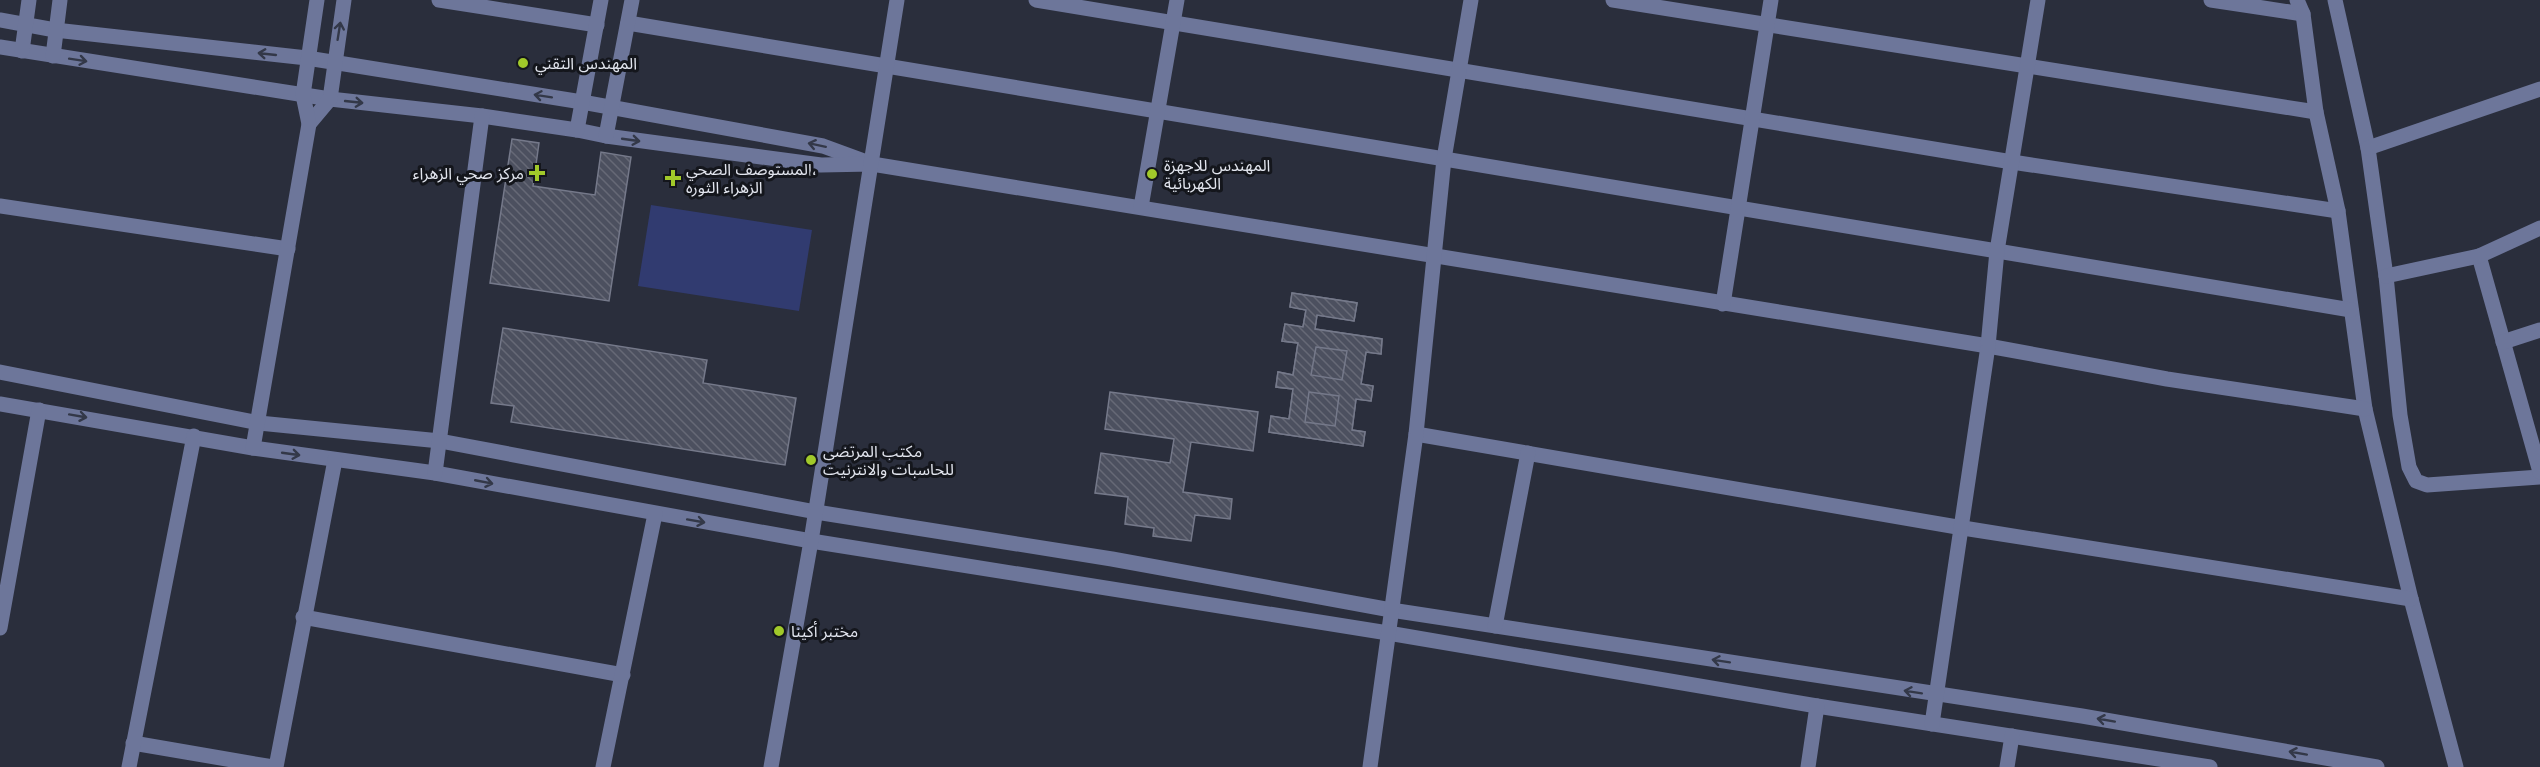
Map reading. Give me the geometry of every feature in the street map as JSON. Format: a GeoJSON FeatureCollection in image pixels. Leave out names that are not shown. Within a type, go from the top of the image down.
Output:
{"type":"FeatureCollection","features":[{"type":"Feature","properties":{"kind":"street"},"geometry":{"type":"LineString","coordinates":[[22,51],[28,0]]}},
{"type":"Feature","properties":{"kind":"street"},"geometry":{"type":"LineString","coordinates":[[53,56],[60,0]]}},
{"type":"Feature","properties":{"kind":"street"},"geometry":{"type":"LineString","coordinates":[[253,448],[309,124],[303,95],[317,0]]}},
{"type":"Feature","properties":{"kind":"street"},"geometry":{"type":"LineString","coordinates":[[309,124],[330,99],[344,0]]}},
{"type":"Feature","properties":{"kind":"street"},"geometry":{"type":"LineString","coordinates":[[439,0],[597,25]]}},
{"type":"Feature","properties":{"kind":"street"},"geometry":{"type":"LineString","coordinates":[[577,130],[601,0]]}},
{"type":"Feature","properties":{"kind":"street"},"geometry":{"type":"LineString","coordinates":[[606,136],[632,0]]}},
{"type":"Feature","properties":{"kind":"street"},"geometry":{"type":"LineString","coordinates":[[771,767],[816,512],[897,0]]}},
{"type":"Feature","properties":{"kind":"street"},"geometry":{"type":"LineString","coordinates":[[1036,0],[2012,162],[2338,211]]}},
{"type":"Feature","properties":{"kind":"street"},"geometry":{"type":"LineString","coordinates":[[1141,207],[1177,0]]}},
{"type":"Feature","properties":{"kind":"street"},"geometry":{"type":"LineString","coordinates":[[1370,767],[1416,434],[1436,256],[1444,159],[1471,0]]}},
{"type":"Feature","properties":{"kind":"street"},"geometry":{"type":"LineString","coordinates":[[1613,0],[2316,112]]}},
{"type":"Feature","properties":{"kind":"street"},"geometry":{"type":"LineString","coordinates":[[1723,304],[1771,0]]}},
{"type":"Feature","properties":{"kind":"street"},"geometry":{"type":"LineString","coordinates":[[1932,724],[1963,528],[1988,346],[1998,250],[2038,0]]}},
{"type":"Feature","properties":{"kind":"street"},"geometry":{"type":"LineString","coordinates":[[2211,0],[2300,7],[2316,112],[2338,211],[2365,409],[2411,599],[2456,767]]}},
{"type":"Feature","properties":{"kind":"street"},"geometry":{"type":"LineString","coordinates":[[2335,0],[2368,148],[2386,276],[2400,415],[2409,467],[2416,481],[2427,485],[2540,477]]}},
{"type":"Feature","properties":{"kind":"street"},"geometry":{"type":"LineString","coordinates":[[0,20],[55,30],[307,58],[582,102],[824,146],[872,164]]}},
{"type":"Feature","properties":{"kind":"street"},"geometry":{"type":"LineString","coordinates":[[628,23],[2351,310]]}},
{"type":"Feature","properties":{"kind":"street"},"geometry":{"type":"LineString","coordinates":[[0,47],[330,99],[482,116],[606,136],[821,165],[872,164],[1988,346],[2167,379],[2365,409]]}},
{"type":"Feature","properties":{"kind":"street"},"geometry":{"type":"LineString","coordinates":[[2368,148],[2540,89]]}},
{"type":"Feature","properties":{"kind":"street"},"geometry":{"type":"LineString","coordinates":[[435,473],[482,116]]}},
{"type":"Feature","properties":{"kind":"street"},"geometry":{"type":"LineString","coordinates":[[0,206],[288,249]]}},
{"type":"Feature","properties":{"kind":"street"},"geometry":{"type":"LineString","coordinates":[[2386,276],[2479,256],[2540,228]]}},
{"type":"Feature","properties":{"kind":"street"},"geometry":{"type":"LineString","coordinates":[[2479,256],[2540,472]]}},
{"type":"Feature","properties":{"kind":"street"},"geometry":{"type":"LineString","coordinates":[[2503,342],[2540,330]]}},
{"type":"Feature","properties":{"kind":"street"},"geometry":{"type":"LineString","coordinates":[[0,372],[259,423],[440,441],[816,512],[1112,559],[1391,610],[2082,716],[2377,767]]}},
{"type":"Feature","properties":{"kind":"street"},"geometry":{"type":"LineString","coordinates":[[0,404],[253,448],[435,473],[811,541],[1388,633],[1817,706],[2210,767]]}},
{"type":"Feature","properties":{"kind":"street"},"geometry":{"type":"LineString","coordinates":[[0,628],[5,572],[39,410]]}},
{"type":"Feature","properties":{"kind":"street"},"geometry":{"type":"LineString","coordinates":[[1416,434],[1963,528],[2411,599]]}},
{"type":"Feature","properties":{"kind":"street"},"geometry":{"type":"LineString","coordinates":[[129,767],[194,436]]}},
{"type":"Feature","properties":{"kind":"street"},"geometry":{"type":"LineString","coordinates":[[1495,626],[1527,453]]}},
{"type":"Feature","properties":{"kind":"street"},"geometry":{"type":"LineString","coordinates":[[133,743],[274,767],[335,460]]}},
{"type":"Feature","properties":{"kind":"street"},"geometry":{"type":"LineString","coordinates":[[603,767],[655,514]]}},
{"type":"Feature","properties":{"kind":"street"},"geometry":{"type":"LineString","coordinates":[[303,616],[623,675]]}},
{"type":"Feature","properties":{"kind":"street"},"geometry":{"type":"LineString","coordinates":[[1808,767],[1817,706]]}},
{"type":"Feature","properties":{"kind":"street"},"geometry":{"type":"LineString","coordinates":[[2007,767],[2012,736]]}},
{"type":"Feature","properties":{"kind":"shaded area"},"geometry":{"type":"Polygon","coordinates":[[[651,205],[812,230],[799,311],[638,286],[651,205]]]}},
{"type":"Feature","properties":{"kind":"building"},"geometry":{"type":"Polygon","coordinates":[[[512,139],[539,143],[533,186],[595,195],[601,152],[631,157],[609,301],[490,283],[512,139]]]}},
{"type":"Feature","properties":{"kind":"building"},"geometry":{"type":"Polygon","coordinates":[[[1292,293],[1357,303],[1354,321],[1317,315],[1315,329],[1382,339],[1381,354],[1366,352],[1361,384],[1373,386],[1371,401],[1356,399],[1352,430],[1365,432],[1363,446],[1269,432],[1271,416],[1289,419],[1293,389],[1276,387],[1278,372],[1293,375],[1298,343],[1282,341],[1285,324],[1303,327],[1306,310],[1290,307],[1292,293]],[[1316,347],[1311,375],[1342,380],[1347,351],[1316,347]],[[1309,392],[1305,422],[1335,426],[1339,396],[1309,392]]]}},
{"type":"Feature","properties":{"kind":"building"},"geometry":{"type":"Polygon","coordinates":[[[1292,293],[1357,303],[1354,321],[1317,315],[1315,329],[1382,339],[1381,354],[1366,352],[1361,384],[1373,386],[1371,401],[1356,399],[1352,430],[1365,432],[1363,446],[1269,432],[1271,416],[1289,419],[1293,389],[1276,387],[1278,372],[1293,375],[1298,343],[1282,341],[1285,324],[1303,327],[1306,310],[1290,307],[1292,293]]]}},
{"type":"Feature","properties":{"kind":"building"},"geometry":{"type":"Polygon","coordinates":[[[503,328],[707,360],[703,383],[796,398],[785,465],[511,422],[514,406],[491,403],[503,328]]]}},
{"type":"Feature","properties":{"kind":"building"},"geometry":{"type":"Polygon","coordinates":[[[1316,347],[1347,351],[1342,380],[1311,375],[1316,347]]]}},
{"type":"Feature","properties":{"kind":"building"},"geometry":{"type":"Polygon","coordinates":[[[1110,392],[1258,412],[1253,451],[1191,442],[1183,492],[1232,499],[1230,519],[1195,515],[1191,541],[1153,536],[1154,528],[1125,524],[1128,497],[1095,493],[1101,453],[1170,463],[1174,439],[1105,429],[1110,392]]]}},
{"type":"Feature","properties":{"kind":"building"},"geometry":{"type":"Polygon","coordinates":[[[1309,392],[1339,396],[1335,426],[1305,422],[1309,392]]]}},
{"type":"Feature","properties":{"kind":"place","name":"المهندس التقني"},"geometry":{"type":"Point","coordinates":[523,63]}},
{"type":"Feature","properties":{"kind":"place","name":"مركز صحي الزهراء"},"geometry":{"type":"Point","coordinates":[537,173]}},
{"type":"Feature","properties":{"kind":"place","name":"المهندس للاجهزة الكهربائية"},"geometry":{"type":"Point","coordinates":[1152,174]}},
{"type":"Feature","properties":{"kind":"place","name":"المستوصف الصحي، الزهراء الثوره"},"geometry":{"type":"Point","coordinates":[673,178]}},
{"type":"Feature","properties":{"kind":"place","name":"مكتب المرتضى للحاسبات والانترنيت"},"geometry":{"type":"Point","coordinates":[811,460]}},
{"type":"Feature","properties":{"kind":"place","name":"مختبر أكينا"},"geometry":{"type":"Point","coordinates":[779,631]}}]}
